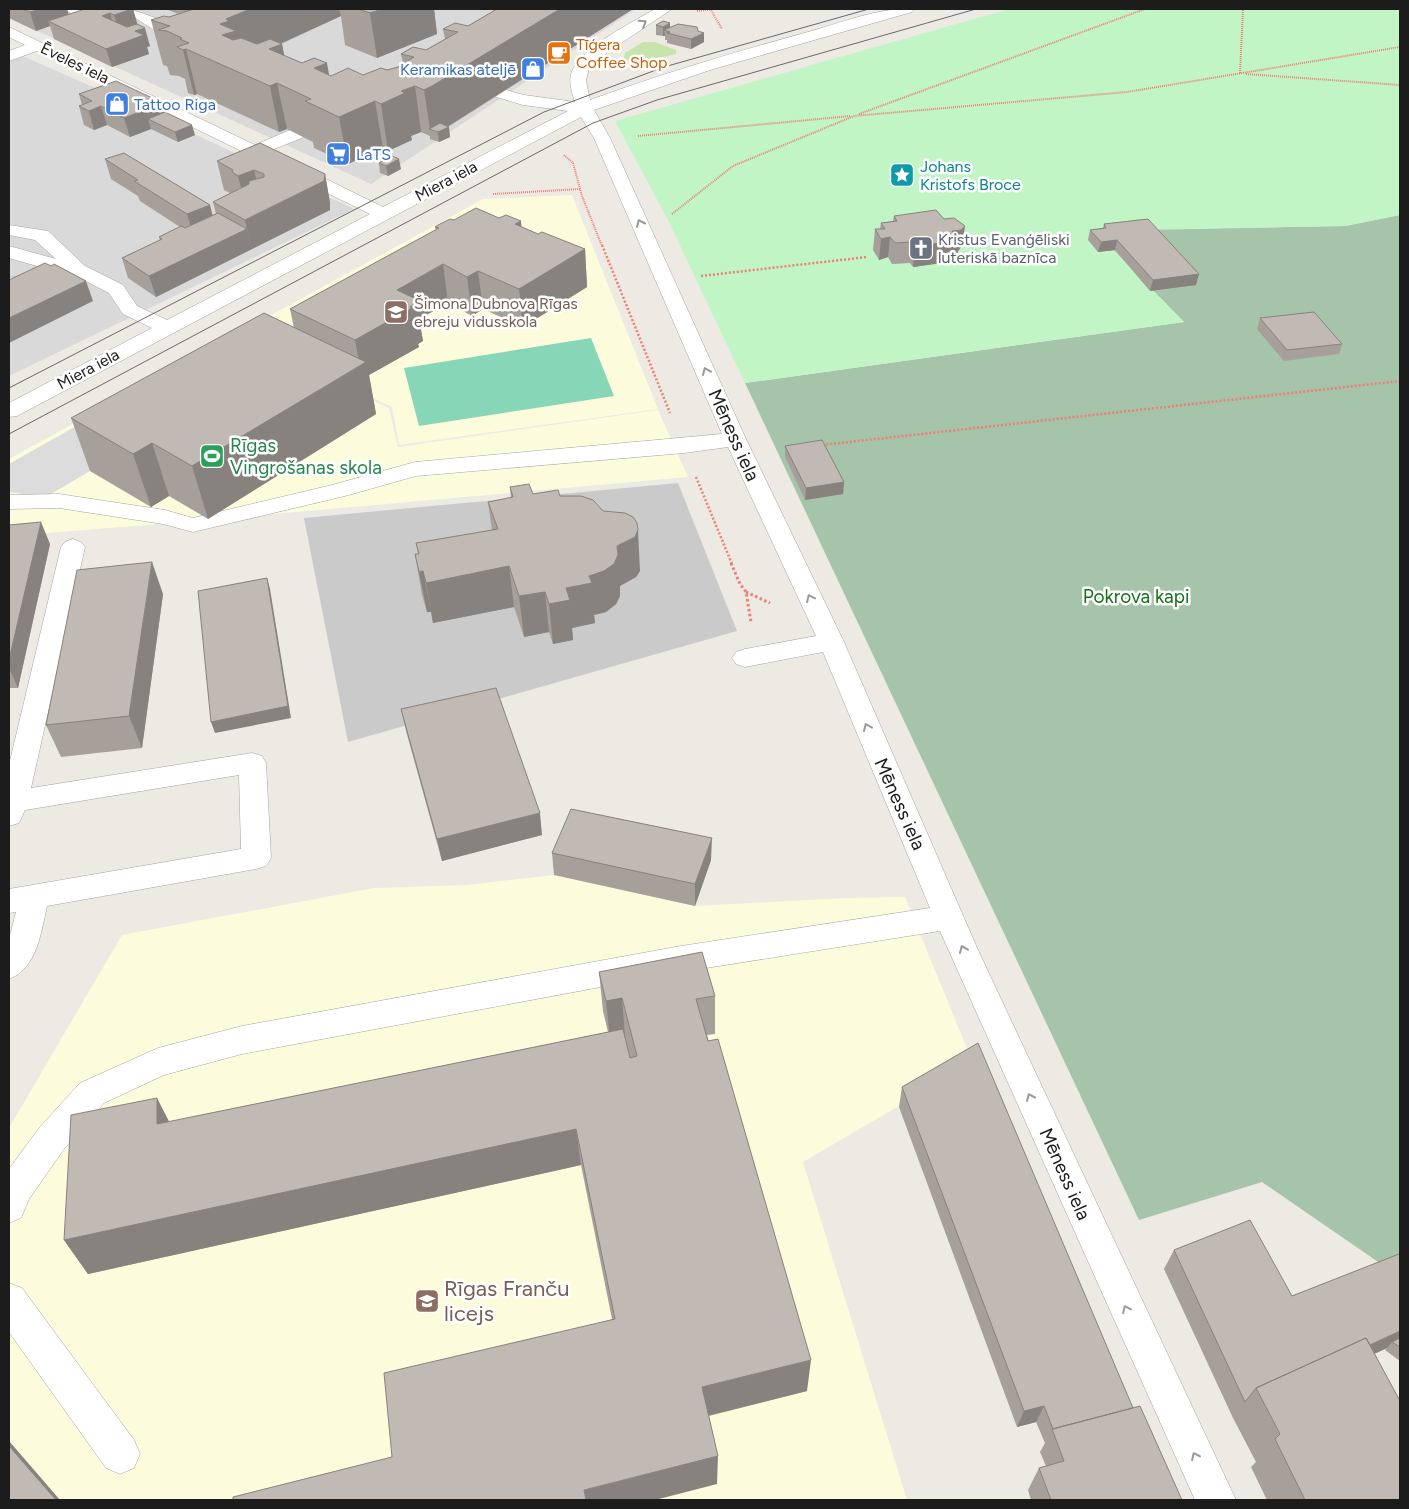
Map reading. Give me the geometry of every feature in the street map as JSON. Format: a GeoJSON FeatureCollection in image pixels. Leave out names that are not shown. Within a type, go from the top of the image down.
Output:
{"type":"FeatureCollection","features":[{"type":"Feature","properties":{"kind":"street"},"geometry":{"type":"LineString","coordinates":[[72,9],[90,20]]}},
{"type":"Feature","properties":{"kind":"street"},"geometry":{"type":"LineString","coordinates":[[9,56],[43,38],[125,9],[169,30]]}},
{"type":"Feature","properties":{"kind":"street"},"geometry":{"type":"LineString","coordinates":[[602,33],[620,38],[665,9]]}},
{"type":"Feature","properties":{"kind":"street","name":"Miera iela"},"geometry":{"type":"LineString","coordinates":[[9,411],[585,108],[716,61],[907,9]]}},
{"type":"Feature","properties":{"kind":"street","name":"Ēveles iela"},"geometry":{"type":"LineString","coordinates":[[9,31],[43,38],[255,151],[384,214]]}},
{"type":"Feature","properties":{"kind":"street","name":"Mēness iela"},"geometry":{"type":"LineString","coordinates":[[620,38],[591,56],[580,68],[578,75],[585,108],[602,138],[667,281],[735,439],[831,642],[950,918],[1118,1293],[1216,1500]]}},
{"type":"Feature","properties":{"kind":"street"},"geometry":{"type":"LineString","coordinates":[[499,93],[522,100],[585,108]]}},
{"type":"Feature","properties":{"kind":"street"},"geometry":{"type":"LineString","coordinates":[[255,151],[296,134]]}},
{"type":"Feature","properties":{"kind":"street"},"geometry":{"type":"LineString","coordinates":[[9,230],[41,235],[78,270]]}},
{"type":"Feature","properties":{"kind":"street"},"geometry":{"type":"LineString","coordinates":[[9,252],[78,270],[116,289],[130,310],[167,327]]}},
{"type":"Feature","properties":{"kind":"street"},"geometry":{"type":"LineString","coordinates":[[9,284],[78,270]]}},
{"type":"Feature","properties":{"kind":"street"},"geometry":{"type":"LineString","coordinates":[[9,502],[58,501],[165,517],[194,525],[415,469],[684,446],[735,439]]}},
{"type":"Feature","properties":{"kind":"street"},"geometry":{"type":"LineString","coordinates":[[9,966],[22,947],[22,899],[256,858],[252,763],[11,806],[73,547]]}},
{"type":"Feature","properties":{"kind":"street"},"geometry":{"type":"LineString","coordinates":[[745,658],[831,642]]}},
{"type":"Feature","properties":{"kind":"street"},"geometry":{"type":"LineString","coordinates":[[9,1206],[13,1192],[52,1138],[92,1093],[158,1062],[242,1040],[652,964],[950,918]]}},
{"type":"Feature","properties":{"kind":"street"},"geometry":{"type":"LineString","coordinates":[[9,1301],[120,1454]]}},
{"type":"Feature","properties":{"kind":"path"},"geometry":{"type":"LineString","coordinates":[[645,234],[733,166],[854,116],[1145,9]]}},
{"type":"Feature","properties":{"kind":"path"},"geometry":{"type":"LineString","coordinates":[[1240,73],[1243,9]]}},
{"type":"Feature","properties":{"kind":"path"},"geometry":{"type":"LineString","coordinates":[[711,10],[725,34]]}},
{"type":"Feature","properties":{"kind":"path"},"geometry":{"type":"LineString","coordinates":[[636,136],[1127,92],[1400,47]]}},
{"type":"Feature","properties":{"kind":"path"},"geometry":{"type":"LineString","coordinates":[[1240,73],[1400,85]]}},
{"type":"Feature","properties":{"kind":"path"},"geometry":{"type":"LineString","coordinates":[[559,153],[569,158],[573,163],[580,189],[740,584],[746,592],[775,605]]}},
{"type":"Feature","properties":{"kind":"path"},"geometry":{"type":"LineString","coordinates":[[485,193],[500,194],[580,189]]}},
{"type":"Feature","properties":{"kind":"path"},"geometry":{"type":"LineString","coordinates":[[667,281],[867,257]]}},
{"type":"Feature","properties":{"kind":"path"},"geometry":{"type":"LineString","coordinates":[[820,445],[1400,381]]}},
{"type":"Feature","properties":{"kind":"shaded area"},"geometry":{"type":"Polygon","coordinates":[[[9,9],[636,9],[371,184],[9,18],[9,9]]]}},
{"type":"Feature","properties":{"kind":"shaded area"},"geometry":{"type":"Polygon","coordinates":[[[9,50],[118,98],[354,209],[9,376],[9,50]]]}},
{"type":"Feature","properties":{"kind":"shaded area","name":"Šimona Dubnova Rīgas ebreju vidusskola"},"geometry":{"type":"Polygon","coordinates":[[[572,195],[658,409],[399,445],[392,407],[235,335],[483,199],[572,195]]]}},
{"type":"Feature","properties":{"kind":"shaded area","name":"Rīgas Vingrošanas skola"},"geometry":{"type":"Polygon","coordinates":[[[233,336],[389,408],[398,447],[658,410],[688,477],[9,536],[9,459],[233,336]]]}},
{"type":"Feature","properties":{"kind":"shaded area"},"geometry":{"type":"Polygon","coordinates":[[[94,416],[90,471],[46,497],[9,492],[9,464],[94,416]]]}},
{"type":"Feature","properties":{"kind":"shaded area"},"geometry":{"type":"Polygon","coordinates":[[[678,483],[737,631],[348,742],[304,518],[678,483]]]}},
{"type":"Feature","properties":{"kind":"shaded area","name":"Rīgas Franču licejs"},"geometry":{"type":"Polygon","coordinates":[[[554,875],[695,906],[846,898],[905,897],[973,1063],[803,1162],[907,1500],[60,1500],[9,1441],[9,1128],[122,935],[374,888],[467,885],[554,875]]]}},
{"type":"Feature","properties":{"kind":"green space"},"geometry":{"type":"Polygon","coordinates":[[[1009,9],[1395,9],[1400,11],[1400,215],[1345,226],[1094,231],[1184,322],[745,383],[668,220],[615,121],[1009,9]]]}},
{"type":"Feature","properties":{"kind":"green space"},"geometry":{"type":"Polygon","coordinates":[[[643,42],[655,42],[676,50],[676,54],[636,64],[624,58],[625,53],[643,42]]]}},
{"type":"Feature","properties":{"kind":"green space","name":"Pokrova kapi"},"geometry":{"type":"Polygon","coordinates":[[[1400,215],[1400,1277],[1262,1182],[1139,1220],[745,383],[1184,322],[1094,230],[1345,226],[1400,215]]]}},
{"type":"Feature","properties":{"kind":"green space"},"geometry":{"type":"Polygon","coordinates":[[[591,338],[614,396],[419,426],[404,368],[591,338]]]}},
{"type":"Feature","properties":{"kind":"building"},"geometry":{"type":"Polygon","coordinates":[[[22,9],[41,9],[30,12],[22,9]]]}},
{"type":"Feature","properties":{"kind":"building"},"geometry":{"type":"Polygon","coordinates":[[[85,9],[132,9],[114,15],[110,13],[102,16],[127,27],[137,24],[145,28],[135,31],[144,35],[106,49],[48,21],[85,9]]]}},
{"type":"Feature","properties":{"kind":"building"},"geometry":{"type":"Polygon","coordinates":[[[194,9],[250,9],[226,19],[229,21],[220,24],[236,31],[222,35],[233,40],[241,38],[257,44],[270,39],[282,44],[269,49],[302,63],[314,58],[327,63],[314,68],[331,76],[348,68],[363,75],[381,68],[387,70],[398,67],[414,57],[401,54],[413,47],[426,50],[458,32],[443,29],[455,23],[468,26],[497,9],[560,9],[424,90],[415,86],[401,91],[405,93],[381,104],[375,101],[339,117],[305,101],[311,99],[277,83],[270,86],[186,49],[183,50],[177,47],[189,43],[167,31],[158,30],[170,26],[151,20],[164,16],[169,17],[194,9]]]}},
{"type":"Feature","properties":{"kind":"building"},"geometry":{"type":"Polygon","coordinates":[[[358,9],[382,9],[370,13],[358,9]]]}},
{"type":"Feature","properties":{"kind":"building"},"geometry":{"type":"Polygon","coordinates":[[[663,21],[670,23],[663,27],[656,25],[663,21]]]}},
{"type":"Feature","properties":{"kind":"building"},"geometry":{"type":"Polygon","coordinates":[[[678,24],[697,27],[698,31],[704,33],[691,39],[667,33],[670,32],[664,30],[678,24]]]}},
{"type":"Feature","properties":{"kind":"building"},"geometry":{"type":"Polygon","coordinates":[[[116,81],[163,103],[124,118],[101,106],[89,111],[79,106],[92,101],[79,94],[116,81]]]}},
{"type":"Feature","properties":{"kind":"building"},"geometry":{"type":"Polygon","coordinates":[[[165,112],[192,125],[175,132],[148,119],[165,112]]]}},
{"type":"Feature","properties":{"kind":"building"},"geometry":{"type":"Polygon","coordinates":[[[440,123],[449,127],[438,132],[429,129],[440,123]]]}},
{"type":"Feature","properties":{"kind":"building"},"geometry":{"type":"Polygon","coordinates":[[[260,143],[325,174],[324,181],[245,220],[213,202],[249,184],[249,181],[264,177],[264,174],[254,170],[238,176],[232,172],[233,170],[217,161],[260,143]]]}},
{"type":"Feature","properties":{"kind":"building"},"geometry":{"type":"Polygon","coordinates":[[[124,153],[210,205],[187,214],[134,181],[138,180],[105,159],[124,153]]]}},
{"type":"Feature","properties":{"kind":"building"},"geometry":{"type":"Polygon","coordinates":[[[392,156],[399,159],[386,166],[379,163],[392,156]]]}},
{"type":"Feature","properties":{"kind":"building"},"geometry":{"type":"Polygon","coordinates":[[[476,208],[499,218],[506,215],[521,221],[515,224],[538,234],[542,232],[585,249],[519,289],[478,271],[467,277],[443,264],[397,290],[416,299],[417,302],[410,307],[412,308],[355,340],[290,309],[439,228],[435,227],[438,225],[450,219],[454,220],[476,208]]]}},
{"type":"Feature","properties":{"kind":"building"},"geometry":{"type":"Polygon","coordinates":[[[936,210],[944,219],[954,218],[965,226],[961,230],[952,231],[959,241],[915,246],[912,242],[895,243],[890,237],[881,239],[875,229],[885,229],[881,223],[897,221],[894,216],[936,210]]]}},
{"type":"Feature","properties":{"kind":"building"},"geometry":{"type":"Polygon","coordinates":[[[218,213],[247,229],[149,276],[122,258],[162,239],[159,237],[181,226],[185,228],[218,213]]]}},
{"type":"Feature","properties":{"kind":"building"},"geometry":{"type":"Polygon","coordinates":[[[1148,219],[1199,274],[1153,280],[1117,240],[1101,242],[1090,230],[1106,228],[1104,224],[1148,219]]]}},
{"type":"Feature","properties":{"kind":"building"},"geometry":{"type":"Polygon","coordinates":[[[45,263],[51,266],[54,264],[86,281],[9,318],[9,280],[45,263]]]}},
{"type":"Feature","properties":{"kind":"building"},"geometry":{"type":"Polygon","coordinates":[[[1314,312],[1342,344],[1287,350],[1260,318],[1314,312]]]}},
{"type":"Feature","properties":{"kind":"building"},"geometry":{"type":"Polygon","coordinates":[[[264,313],[366,362],[192,466],[152,443],[133,454],[71,418],[264,313]]]}},
{"type":"Feature","properties":{"kind":"building"},"geometry":{"type":"Polygon","coordinates":[[[822,440],[844,482],[806,488],[785,446],[822,440]]]}},
{"type":"Feature","properties":{"kind":"building"},"geometry":{"type":"Polygon","coordinates":[[[529,484],[533,494],[558,490],[560,496],[581,496],[593,500],[603,511],[625,513],[633,517],[637,523],[638,530],[635,537],[617,546],[618,555],[614,564],[604,571],[589,576],[592,583],[566,588],[570,600],[549,604],[545,592],[519,596],[509,566],[426,583],[423,571],[419,572],[415,554],[419,554],[416,543],[498,529],[488,502],[513,497],[510,487],[529,484]]]}},
{"type":"Feature","properties":{"kind":"building"},"geometry":{"type":"Polygon","coordinates":[[[41,522],[9,660],[9,525],[41,522]]]}},
{"type":"Feature","properties":{"kind":"building"},"geometry":{"type":"Polygon","coordinates":[[[152,562],[129,716],[46,725],[77,570],[152,562]]]}},
{"type":"Feature","properties":{"kind":"building"},"geometry":{"type":"Polygon","coordinates":[[[267,578],[288,706],[211,722],[198,591],[267,578]]]}},
{"type":"Feature","properties":{"kind":"building"},"geometry":{"type":"Polygon","coordinates":[[[496,688],[540,813],[437,839],[401,709],[496,688]]]}},
{"type":"Feature","properties":{"kind":"building"},"geometry":{"type":"Polygon","coordinates":[[[571,809],[712,838],[695,884],[552,853],[571,809]]]}},
{"type":"Feature","properties":{"kind":"building"},"geometry":{"type":"Polygon","coordinates":[[[702,952],[715,996],[696,999],[708,1041],[718,1039],[811,1360],[702,1387],[718,1456],[584,1490],[586,1500],[233,1500],[233,1497],[392,1457],[384,1373],[615,1319],[576,1129],[64,1240],[71,1115],[157,1098],[157,1124],[623,1029],[630,1058],[637,1056],[622,998],[606,1001],[599,972],[702,952]]]}},
{"type":"Feature","properties":{"kind":"building"},"geometry":{"type":"Polygon","coordinates":[[[978,1043],[1133,1408],[1053,1429],[1044,1406],[1024,1411],[902,1087],[978,1043]]]}},
{"type":"Feature","properties":{"kind":"building"},"geometry":{"type":"Polygon","coordinates":[[[1250,1220],[1292,1296],[1399,1254],[1400,1331],[1370,1345],[1366,1338],[1256,1388],[1245,1402],[1174,1250],[1250,1220]]]}},
{"type":"Feature","properties":{"kind":"building"},"geometry":{"type":"Polygon","coordinates":[[[1366,1338],[1400,1401],[1400,1500],[1305,1500],[1275,1439],[1280,1434],[1256,1388],[1366,1338]]]}},
{"type":"Feature","properties":{"kind":"building"},"geometry":{"type":"Polygon","coordinates":[[[1400,1338],[1400,1347],[1392,1342],[1400,1338]]]}},
{"type":"Feature","properties":{"kind":"building"},"geometry":{"type":"Polygon","coordinates":[[[1140,1406],[1182,1500],[1051,1500],[1039,1468],[1064,1461],[1052,1429],[1140,1406]]]}},
{"type":"Feature","properties":{"kind":"building"},"geometry":{"type":"Polygon","coordinates":[[[9,1446],[56,1500],[9,1500],[9,1446]]]}},
{"type":"Feature","properties":{"kind":"tram line"},"geometry":{"type":"LineString","coordinates":[[9,388],[544,112],[664,67],[869,9]]}},
{"type":"Feature","properties":{"kind":"tram line"},"geometry":{"type":"LineString","coordinates":[[9,434],[593,123],[657,100],[976,9]]}},
{"type":"Feature","properties":{"kind":"place","name":"Tīģera Coffee Shop"},"geometry":{"type":"Point","coordinates":[559,53]}},
{"type":"Feature","properties":{"kind":"place","name":"Keramikas ateljē"},"geometry":{"type":"Point","coordinates":[533,69]}},
{"type":"Feature","properties":{"kind":"place","name":"Tattoo Riga"},"geometry":{"type":"Point","coordinates":[117,104]}},
{"type":"Feature","properties":{"kind":"place","name":"LaTS"},"geometry":{"type":"Point","coordinates":[338,154]}},
{"type":"Feature","properties":{"kind":"place","name":"Johans Kristofs Broce"},"geometry":{"type":"Point","coordinates":[902,175]}},
{"type":"Feature","properties":{"kind":"place","name":"Kristus Evanģēliski luteriskā baznīca"},"geometry":{"type":"Point","coordinates":[921,248]}},
{"type":"Feature","properties":{"kind":"place","name":"Šimona Dubnova Rīgas ebreju vidusskola"},"geometry":{"type":"Point","coordinates":[396,312]}},
{"type":"Feature","properties":{"kind":"place","name":"Rīgas Vingrošanas skola"},"geometry":{"type":"Point","coordinates":[212,456]}},
{"type":"Feature","properties":{"kind":"place","name":"Rīgas Franču licejs"},"geometry":{"type":"Point","coordinates":[427,1301]}}]}
